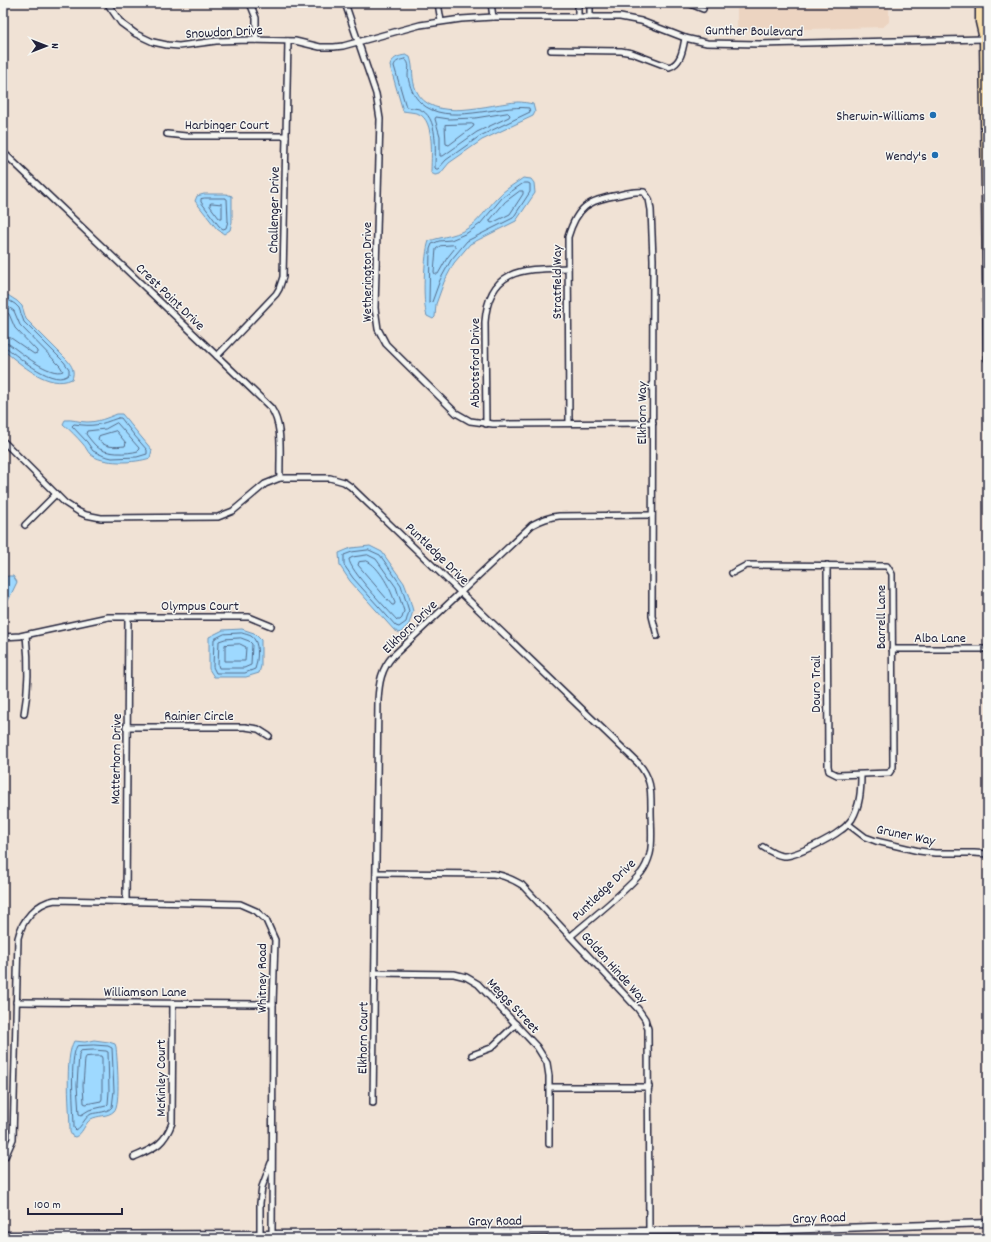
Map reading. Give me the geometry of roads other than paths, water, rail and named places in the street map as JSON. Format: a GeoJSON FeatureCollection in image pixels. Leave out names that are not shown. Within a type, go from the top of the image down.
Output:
{"type":"FeatureCollection","features":[{"type":"Feature","properties":{"kind":"main road"},"geometry":{"type":"LineString","coordinates":[[980,3],[980,22],[986,39]]}},
{"type":"Feature","properties":{"kind":"main road"},"geometry":{"type":"LineString","coordinates":[[988,27],[986,39],[988,358]]}},
{"type":"Feature","properties":{"kind":"street","name":"Snowdon Drive"},"geometry":{"type":"LineString","coordinates":[[106,3],[115,16],[130,30],[146,39],[160,44],[179,46],[216,41],[256,40],[288,41],[325,47],[339,47],[358,42]]}},
{"type":"Feature","properties":{"kind":"street"},"geometry":{"type":"LineString","coordinates":[[250,3],[256,18],[256,40]]}},
{"type":"Feature","properties":{"kind":"street","name":"Wetherington Drive"},"geometry":{"type":"LineString","coordinates":[[345,3],[376,94],[380,119],[375,308],[378,329],[388,348],[456,413],[470,421],[486,424],[653,423]]}},
{"type":"Feature","properties":{"kind":"street"},"geometry":{"type":"LineString","coordinates":[[438,3],[441,21]]}},
{"type":"Feature","properties":{"kind":"street"},"geometry":{"type":"LineString","coordinates":[[491,3],[493,17]]}},
{"type":"Feature","properties":{"kind":"street"},"geometry":{"type":"LineString","coordinates":[[578,3],[578,17]]}},
{"type":"Feature","properties":{"kind":"street"},"geometry":{"type":"LineString","coordinates":[[590,3],[590,17]]}},
{"type":"Feature","properties":{"kind":"street"},"geometry":{"type":"LineString","coordinates":[[688,3],[703,9]]}},
{"type":"Feature","properties":{"kind":"street","name":"Gunther Boulevard"},"geometry":{"type":"LineString","coordinates":[[358,42],[408,28],[441,21],[493,17],[620,17],[636,19],[685,38],[707,43],[759,44],[986,39]]}},
{"type":"Feature","properties":{"kind":"street"},"geometry":{"type":"LineString","coordinates":[[551,50],[621,51],[632,53],[669,66],[675,65],[679,60],[685,38]]}},
{"type":"Feature","properties":{"kind":"street","name":"Challenger Drive"},"geometry":{"type":"LineString","coordinates":[[217,356],[276,294],[281,283],[283,269],[288,41]]}},
{"type":"Feature","properties":{"kind":"street","name":"Harbinger Court"},"geometry":{"type":"LineString","coordinates":[[167,134],[186,136],[286,136]]}},
{"type":"Feature","properties":{"kind":"street","name":"Crest Point Drive"},"geometry":{"type":"LineString","coordinates":[[3,152],[266,403],[275,414],[279,430],[280,478]]}},
{"type":"Feature","properties":{"kind":"street","name":"Stratfield Way"},"geometry":{"type":"LineString","coordinates":[[570,423],[568,237],[571,226],[582,208],[590,202],[601,198],[635,191],[644,192]]}},
{"type":"Feature","properties":{"kind":"street","name":"Elkhorn Way"},"geometry":{"type":"LineString","coordinates":[[644,192],[649,199],[652,226],[652,616],[657,636]]}},
{"type":"Feature","properties":{"kind":"street","name":"Abbotsford Drive"},"geometry":{"type":"LineString","coordinates":[[486,424],[485,322],[486,307],[491,295],[500,283],[515,273],[531,269],[568,268]]}},
{"type":"Feature","properties":{"kind":"street","name":"Puntledge Drive"},"geometry":{"type":"LineString","coordinates":[[3,441],[65,503],[79,512],[101,518],[214,517],[224,515],[233,511],[264,484],[280,478],[330,478],[344,482],[351,487],[638,763],[648,776],[651,798],[651,852],[646,865],[616,897],[571,936]]}},
{"type":"Feature","properties":{"kind":"street"},"geometry":{"type":"LineString","coordinates":[[25,525],[56,494]]}},
{"type":"Feature","properties":{"kind":"street","name":"Elkhorn Drive"},"geometry":{"type":"LineString","coordinates":[[375,973],[378,700],[380,678],[386,665],[393,656],[532,525],[542,520],[559,516],[652,515]]}},
{"type":"Feature","properties":{"kind":"street","name":"Barrell Lane"},"geometry":{"type":"LineString","coordinates":[[732,573],[747,565],[887,566],[891,570],[893,767],[889,773],[861,775]]}},
{"type":"Feature","properties":{"kind":"street","name":"Douro Trail"},"geometry":{"type":"LineString","coordinates":[[827,565],[828,766],[829,771],[837,775],[861,775]]}},
{"type":"Feature","properties":{"kind":"street","name":"Olympus Court"},"geometry":{"type":"LineString","coordinates":[[3,638],[26,635],[108,617],[249,617],[271,626]]}},
{"type":"Feature","properties":{"kind":"street","name":"Matterhorn Drive"},"geometry":{"type":"LineString","coordinates":[[126,902],[126,727],[128,617]]}},
{"type":"Feature","properties":{"kind":"street"},"geometry":{"type":"LineString","coordinates":[[24,714],[29,662],[26,635]]}},
{"type":"Feature","properties":{"kind":"street","name":"Alba Lane"},"geometry":{"type":"LineString","coordinates":[[892,650],[988,649]]}},
{"type":"Feature","properties":{"kind":"street","name":"Rainier Circle"},"geometry":{"type":"LineString","coordinates":[[126,727],[245,727],[258,729],[269,736]]}},
{"type":"Feature","properties":{"kind":"street"},"geometry":{"type":"LineString","coordinates":[[763,847],[772,853],[784,856],[799,852],[841,830],[848,824],[855,812],[861,794],[861,775]]}},
{"type":"Feature","properties":{"kind":"street","name":"Gruner Way"},"geometry":{"type":"LineString","coordinates":[[848,824],[865,837],[876,842],[919,852],[988,854]]}},
{"type":"Feature","properties":{"kind":"street","name":"Golden Hinde Way"},"geometry":{"type":"LineString","coordinates":[[376,873],[503,875],[522,885],[638,1009],[645,1019],[648,1029],[649,1231]]}},
{"type":"Feature","properties":{"kind":"street","name":"Whitney Road"},"geometry":{"type":"LineString","coordinates":[[5,1157],[14,1139],[18,938],[20,928],[33,910],[49,901],[55,900],[240,904],[256,911],[266,920],[275,940],[273,1004],[272,1237]]}},
{"type":"Feature","properties":{"kind":"street","name":"Meggs Street"},"geometry":{"type":"LineString","coordinates":[[375,973],[448,973],[466,977],[478,984],[537,1047],[544,1058],[548,1068],[549,1144]]}},
{"type":"Feature","properties":{"kind":"street","name":"Elkhorn Court"},"geometry":{"type":"LineString","coordinates":[[373,1103],[375,973]]}},
{"type":"Feature","properties":{"kind":"street","name":"Williamson Lane"},"geometry":{"type":"LineString","coordinates":[[16,1002],[273,1004]]}},
{"type":"Feature","properties":{"kind":"street","name":"McKinley Court"},"geometry":{"type":"LineString","coordinates":[[134,1157],[155,1148],[166,1136],[172,1123],[173,1003]]}},
{"type":"Feature","properties":{"kind":"street"},"geometry":{"type":"LineString","coordinates":[[472,1055],[491,1048],[516,1024]]}},
{"type":"Feature","properties":{"kind":"street"},"geometry":{"type":"LineString","coordinates":[[549,1087],[648,1087]]}},
{"type":"Feature","properties":{"kind":"street","name":"Whitney Road"},"geometry":{"type":"LineString","coordinates":[[260,1236],[260,1203],[262,1187],[272,1158]]}},
{"type":"Feature","properties":{"kind":"street","name":"Gray Road"},"geometry":{"type":"LineString","coordinates":[[3,1235],[272,1237],[781,1230],[988,1224]]}},
{"type":"Feature","properties":{"kind":"water"},"geometry":{"type":"Polygon","coordinates":[[[406,55],[410,57],[416,90],[424,101],[435,107],[462,110],[520,102],[533,104],[535,112],[533,116],[482,140],[449,163],[440,174],[435,175],[431,173],[431,140],[428,124],[419,114],[403,111],[390,66],[392,61],[396,58],[406,55]]]}},
{"type":"Feature","properties":{"kind":"water"},"geometry":{"type":"Polygon","coordinates":[[[523,178],[531,179],[534,183],[535,193],[516,221],[470,244],[454,263],[444,282],[436,304],[435,317],[433,319],[427,316],[424,301],[424,278],[429,241],[456,234],[470,227],[501,194],[523,178]]]}},
{"type":"Feature","properties":{"kind":"water"},"geometry":{"type":"Polygon","coordinates":[[[204,194],[226,194],[232,196],[232,222],[230,230],[224,234],[217,229],[195,201],[197,196],[204,194]]]}},
{"type":"Feature","properties":{"kind":"water"},"geometry":{"type":"Polygon","coordinates":[[[3,292],[22,306],[26,319],[69,362],[73,371],[72,379],[54,381],[44,378],[26,368],[3,350],[3,292]]]}},
{"type":"Feature","properties":{"kind":"water"},"geometry":{"type":"Polygon","coordinates":[[[117,414],[122,414],[152,450],[150,458],[144,460],[119,462],[95,458],[90,454],[81,441],[63,424],[65,420],[91,422],[102,420],[117,414]]]}},
{"type":"Feature","properties":{"kind":"water"},"geometry":{"type":"Polygon","coordinates":[[[370,546],[382,552],[404,583],[409,596],[413,611],[409,624],[400,633],[394,630],[350,581],[340,566],[339,553],[351,548],[370,546]]]}},
{"type":"Feature","properties":{"kind":"water"},"geometry":{"type":"Polygon","coordinates":[[[13,576],[17,582],[7,603],[6,618],[3,621],[3,577],[13,576]]]}},
{"type":"Feature","properties":{"kind":"water"},"geometry":{"type":"Polygon","coordinates":[[[242,629],[254,633],[261,640],[261,666],[259,673],[246,677],[214,677],[209,669],[209,637],[223,630],[242,629]]]}},
{"type":"Feature","properties":{"kind":"water"},"geometry":{"type":"Polygon","coordinates":[[[94,1040],[109,1042],[115,1044],[116,1047],[118,1080],[116,1107],[112,1113],[91,1119],[80,1134],[75,1137],[72,1136],[70,1132],[68,1085],[69,1059],[74,1041],[85,1042],[94,1040]]]}},
{"type":"Feature","properties":{"kind":"place","name":"Sherwin-Williams"},"geometry":{"type":"Point","coordinates":[933,115]}},
{"type":"Feature","properties":{"kind":"place","name":"Wendy's"},"geometry":{"type":"Point","coordinates":[935,155]}}]}
